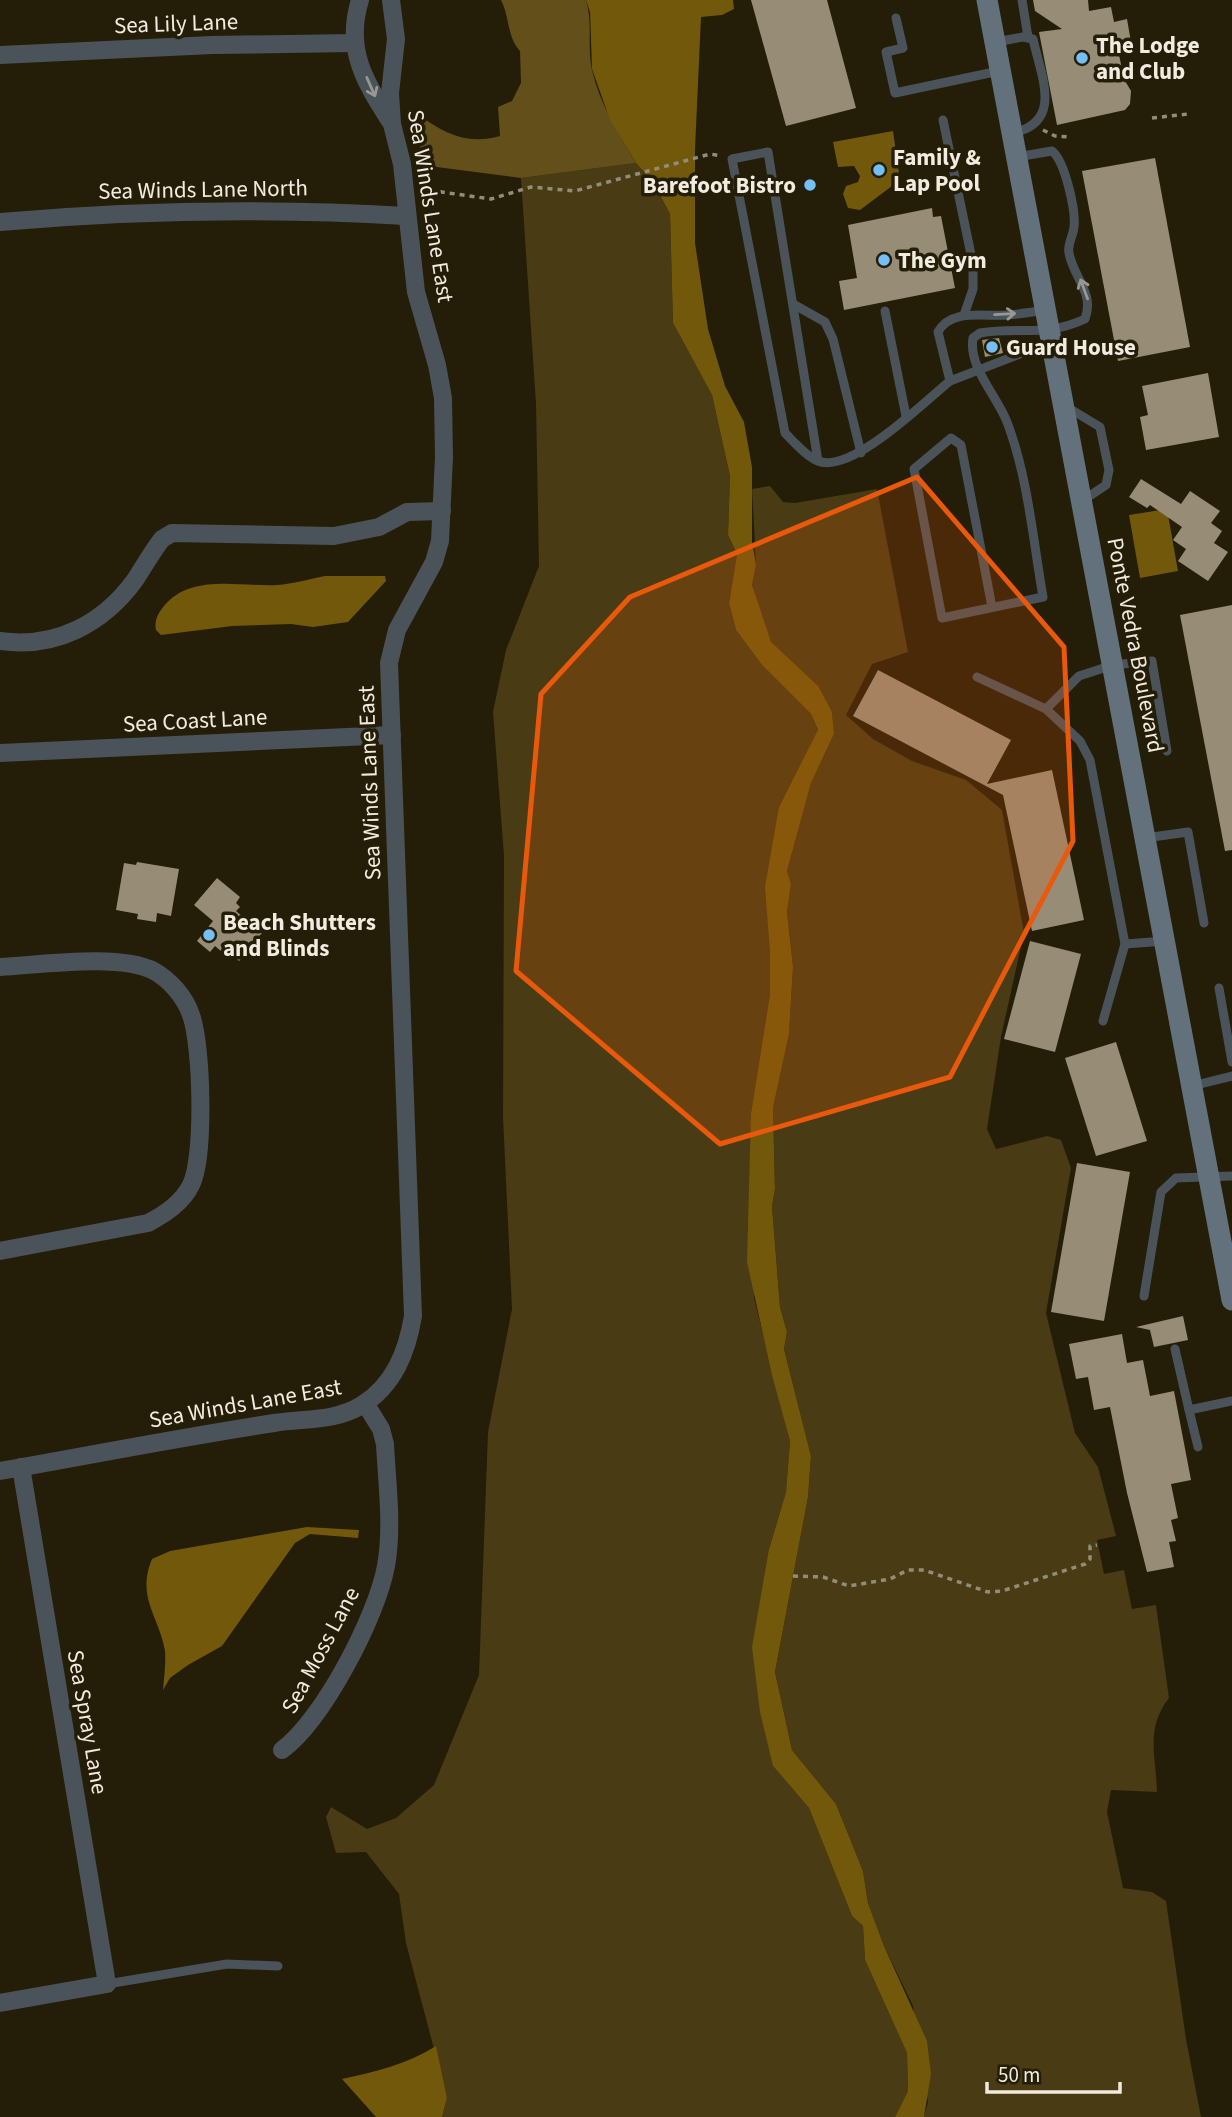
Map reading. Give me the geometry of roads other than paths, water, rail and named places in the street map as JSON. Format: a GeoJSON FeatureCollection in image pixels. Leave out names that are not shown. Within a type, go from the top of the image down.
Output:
{"type":"FeatureCollection","features":[{"type":"Feature","properties":{"kind":"street"},"geometry":{"type":"LineString","coordinates":[[360,0],[352,31],[353,43],[375,97],[392,124]]}},
{"type":"Feature","properties":{"kind":"street","name":"Sea Winds Lane East"},"geometry":{"type":"LineString","coordinates":[[0,1471],[277,1423],[333,1417],[365,1403],[394,1374],[405,1352],[413,1316],[389,663],[391,646],[434,562],[442,511],[443,398],[438,365],[416,292],[404,187],[392,124],[390,93],[396,39],[391,0]]}},
{"type":"Feature","properties":{"kind":"street","name":"Ponte Vedra Boulevard"},"geometry":{"type":"LineString","coordinates":[[987,0],[1232,1300]]}},
{"type":"Feature","properties":{"kind":"street","name":"Sea Lily Lane"},"geometry":{"type":"LineString","coordinates":[[0,55],[212,45],[353,43]]}},
{"type":"Feature","properties":{"kind":"street","name":"Sea Winds Lane North"},"geometry":{"type":"LineString","coordinates":[[0,222],[130,214],[287,210],[407,216]]}},
{"type":"Feature","properties":{"kind":"street"},"geometry":{"type":"LineString","coordinates":[[0,641],[38,641],[85,627],[118,600],[162,539],[172,533],[334,536],[379,527],[407,512],[442,511]]}},
{"type":"Feature","properties":{"kind":"street","name":"Sea Coast Lane"},"geometry":{"type":"LineString","coordinates":[[0,753],[392,735]]}},
{"type":"Feature","properties":{"kind":"street"},"geometry":{"type":"LineString","coordinates":[[0,967],[120,961],[155,972],[171,983],[183,999],[195,1033],[200,1152],[190,1187],[171,1209],[148,1223],[0,1251]]}},
{"type":"Feature","properties":{"kind":"street","name":"Sea Moss Lane"},"geometry":{"type":"LineString","coordinates":[[282,1750],[312,1722],[373,1608],[386,1566],[389,1539],[385,1444],[378,1422],[365,1403]]}},
{"type":"Feature","properties":{"kind":"street","name":"Sea Spray Lane"},"geometry":{"type":"LineString","coordinates":[[21,1467],[107,1984]]}},
{"type":"Feature","properties":{"kind":"street"},"geometry":{"type":"LineString","coordinates":[[0,2003],[107,1984]]}},
{"type":"Feature","properties":{"kind":"lane"},"geometry":{"type":"LineString","coordinates":[[1022,0],[1028,37]]}},
{"type":"Feature","properties":{"kind":"lane"},"geometry":{"type":"LineString","coordinates":[[896,18],[903,48],[886,52],[895,93],[1001,71]]}},
{"type":"Feature","properties":{"kind":"lane"},"geometry":{"type":"LineString","coordinates":[[995,42],[1028,37],[1033,39],[1046,103],[1043,116],[1036,125],[1012,133]]}},
{"type":"Feature","properties":{"kind":"lane"},"geometry":{"type":"LineString","coordinates":[[943,120],[972,264],[973,289],[964,315]]}},
{"type":"Feature","properties":{"kind":"lane"},"geometry":{"type":"LineString","coordinates":[[818,461],[768,152],[732,159],[785,433],[818,461],[833,463],[861,453],[950,381],[1052,340],[1085,319],[1088,296],[1071,262],[1068,248],[1074,226],[1058,156],[1052,151],[1017,157]]}},
{"type":"Feature","properties":{"kind":"lane"},"geometry":{"type":"LineString","coordinates":[[793,304],[825,321],[833,339],[861,453]]}},
{"type":"Feature","properties":{"kind":"lane"},"geometry":{"type":"LineString","coordinates":[[950,381],[938,332],[945,322],[964,315],[1006,315],[1046,310]]}},
{"type":"Feature","properties":{"kind":"lane"},"geometry":{"type":"LineString","coordinates":[[886,311],[906,416]]}},
{"type":"Feature","properties":{"kind":"lane"},"geometry":{"type":"LineString","coordinates":[[992,607],[961,445],[951,438],[914,469],[942,618],[1043,597],[1022,477],[1008,424],[978,368],[972,345],[973,338],[980,333],[1052,340]]}},
{"type":"Feature","properties":{"kind":"lane"},"geometry":{"type":"LineString","coordinates":[[1064,405],[1095,421],[1102,432],[1108,481],[1097,493],[1082,501]]}},
{"type":"Feature","properties":{"kind":"lane"},"geometry":{"type":"LineString","coordinates":[[1046,709],[1079,676],[1113,665],[1152,661],[1167,751]]}},
{"type":"Feature","properties":{"kind":"lane"},"geometry":{"type":"LineString","coordinates":[[977,677],[1046,709],[1080,741],[1090,761],[1125,944],[1103,1021]]}},
{"type":"Feature","properties":{"kind":"lane"},"geometry":{"type":"LineString","coordinates":[[1145,838],[1188,832],[1204,923]]}},
{"type":"Feature","properties":{"kind":"lane"},"geometry":{"type":"LineString","coordinates":[[1125,944],[1165,941]]}},
{"type":"Feature","properties":{"kind":"lane"},"geometry":{"type":"LineString","coordinates":[[1219,988],[1232,1062]]}},
{"type":"Feature","properties":{"kind":"lane"},"geometry":{"type":"LineString","coordinates":[[1192,1086],[1232,1076]]}},
{"type":"Feature","properties":{"kind":"lane"},"geometry":{"type":"LineString","coordinates":[[1144,1296],[1161,1192],[1176,1178],[1232,1176]]}},
{"type":"Feature","properties":{"kind":"lane"},"geometry":{"type":"LineString","coordinates":[[1175,1349],[1198,1447]]}},
{"type":"Feature","properties":{"kind":"lane"},"geometry":{"type":"LineString","coordinates":[[1189,1410],[1232,1401]]}},
{"type":"Feature","properties":{"kind":"lane"},"geometry":{"type":"LineString","coordinates":[[107,1984],[227,1964],[278,1966]]}},
{"type":"Feature","properties":{"kind":"place","name":"The Lodge and Club"},"geometry":{"type":"Point","coordinates":[1082,58]}},
{"type":"Feature","properties":{"kind":"place","name":"Family & Lap Pool"},"geometry":{"type":"Point","coordinates":[879,170]}},
{"type":"Feature","properties":{"kind":"place","name":"Barefoot Bistro"},"geometry":{"type":"Point","coordinates":[810,185]}},
{"type":"Feature","properties":{"kind":"place","name":"The Gym"},"geometry":{"type":"Point","coordinates":[884,260]}},
{"type":"Feature","properties":{"kind":"place","name":"Guard House"},"geometry":{"type":"Point","coordinates":[992,347]}},
{"type":"Feature","properties":{"kind":"place","name":"Beach Shutters and Blinds"},"geometry":{"type":"Point","coordinates":[209,935]}}]}
